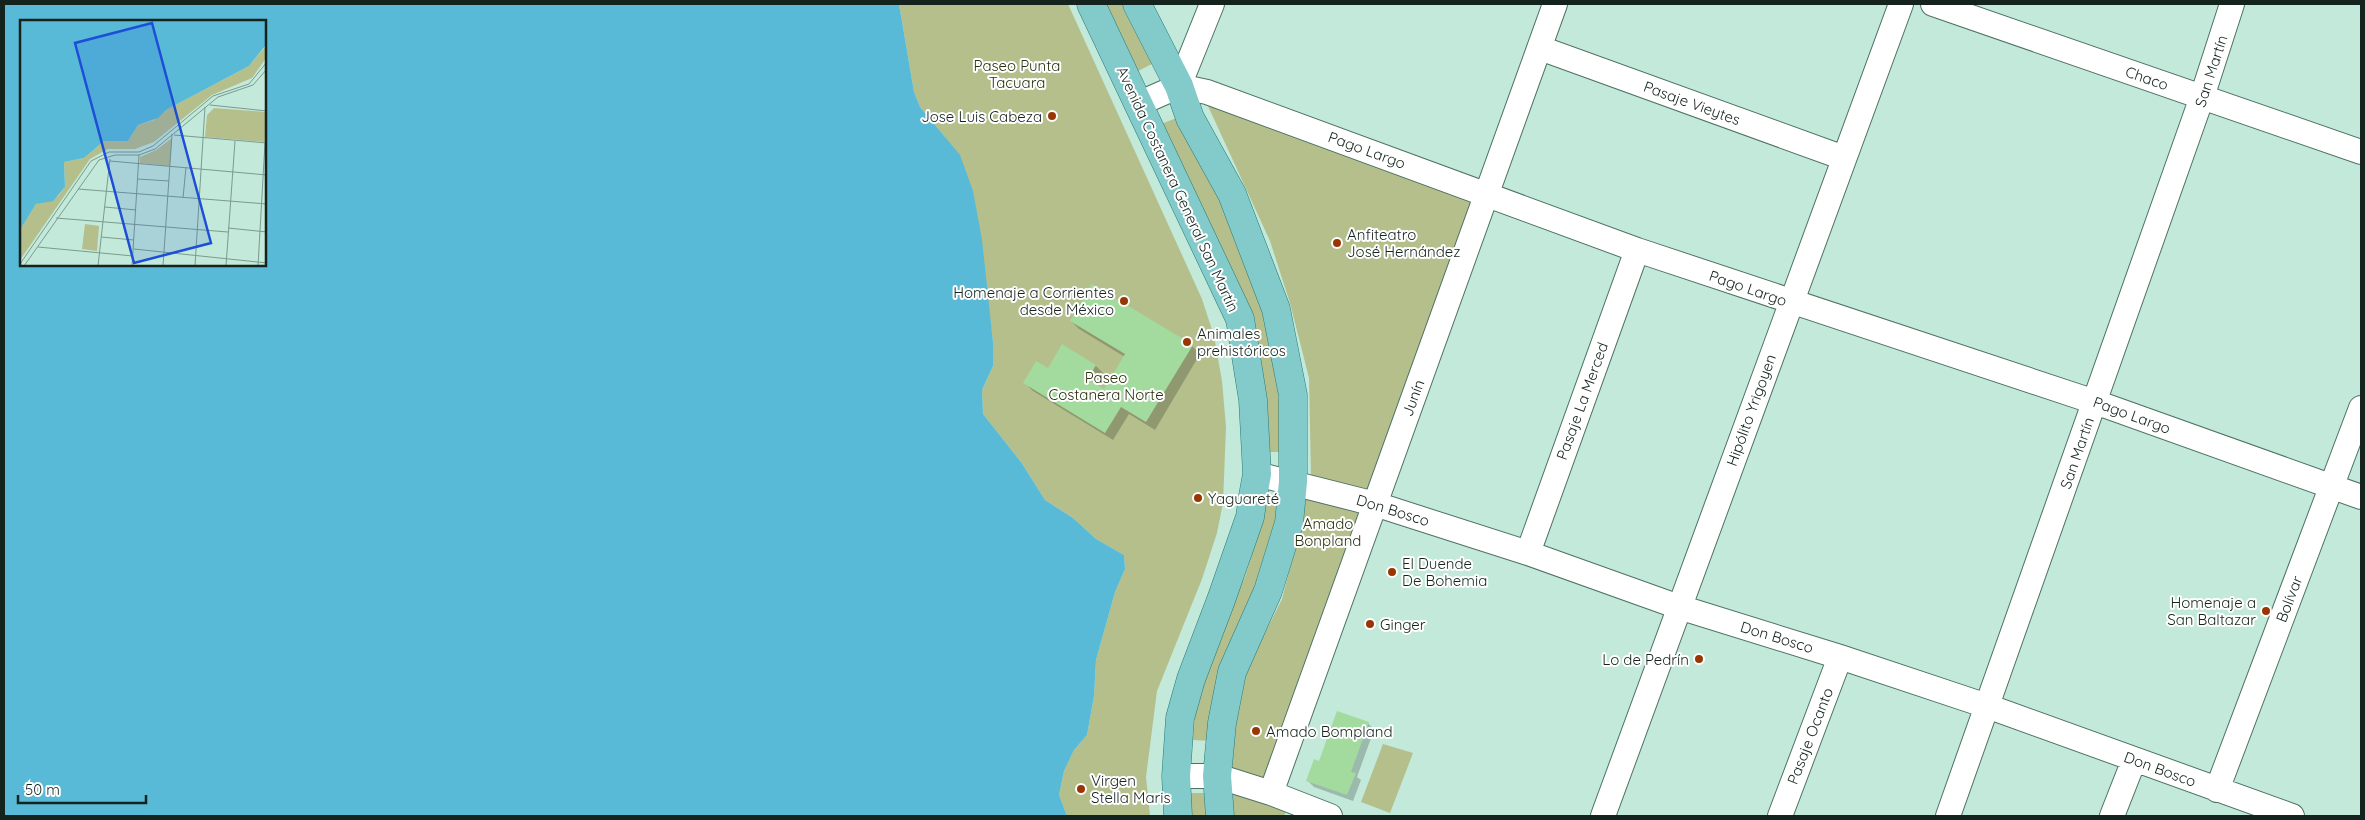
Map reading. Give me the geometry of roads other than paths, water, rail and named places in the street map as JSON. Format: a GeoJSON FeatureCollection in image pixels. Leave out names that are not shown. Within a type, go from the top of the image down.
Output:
{"type":"FeatureCollection","features":[{"type":"Feature","properties":{"kind":"main road","name":"Avenida Costanera General San Martín"},"geometry":{"type":"LineString","coordinates":[[1091,4],[1240,319],[1253,400],[1257,474],[1250,517],[1222,600],[1191,679],[1180,718],[1176,776],[1178,816]]}},
{"type":"Feature","properties":{"kind":"main road"},"geometry":{"type":"LineString","coordinates":[[1137,4],[1179,86],[1190,118],[1232,194],[1276,309],[1293,395],[1293,482],[1289,523],[1268,591],[1232,672],[1222,723],[1216,776],[1220,816]]}},
{"type":"Feature","properties":{"kind":"street"},"geometry":{"type":"LineString","coordinates":[[1138,104],[1179,86],[1212,4]]}},
{"type":"Feature","properties":{"kind":"street","name":"Junín"},"geometry":{"type":"LineString","coordinates":[[1271,792],[1488,195],[1555,4]]}},
{"type":"Feature","properties":{"kind":"street","name":"Hipólito Yrigoyen"},"geometry":{"type":"LineString","coordinates":[[1603,816],[1790,302],[1901,4]]}},
{"type":"Feature","properties":{"kind":"street","name":"Chaco"},"geometry":{"type":"LineString","coordinates":[[1933,4],[2361,152]]}},
{"type":"Feature","properties":{"kind":"street","name":"San Martín"},"geometry":{"type":"LineString","coordinates":[[1948,816],[2202,97],[2232,4]]}},
{"type":"Feature","properties":{"kind":"street","name":"Pasaje Vieytes"},"geometry":{"type":"LineString","coordinates":[[1540,48],[1844,158]]}},
{"type":"Feature","properties":{"kind":"street","name":"Pago Largo"},"geometry":{"type":"LineString","coordinates":[[1179,86],[1207,92],[1637,250],[2095,402],[2361,498]]}},
{"type":"Feature","properties":{"kind":"street","name":"Pasaje La Merced"},"geometry":{"type":"LineString","coordinates":[[1528,552],[1637,250]]}},
{"type":"Feature","properties":{"kind":"street","name":"Bolívar"},"geometry":{"type":"LineString","coordinates":[[2217,790],[2361,408]]}},
{"type":"Feature","properties":{"kind":"street","name":"Don Bosco"},"geometry":{"type":"LineString","coordinates":[[1257,474],[1375,504],[1528,552],[1679,607],[1840,657],[1987,706],[2287,815]]}},
{"type":"Feature","properties":{"kind":"street","name":"Pasaje Ocanto"},"geometry":{"type":"LineString","coordinates":[[1780,816],[1840,657]]}},
{"type":"Feature","properties":{"kind":"street"},"geometry":{"type":"LineString","coordinates":[[2112,816],[2134,760]]}},
{"type":"Feature","properties":{"kind":"street"},"geometry":{"type":"LineString","coordinates":[[1176,776],[1216,776],[1271,792],[1330,816]]}},
{"type":"Feature","properties":{"kind":"water"},"geometry":{"type":"Polygon","coordinates":[[[4,4],[899,4],[914,92],[920,107],[960,155],[973,191],[982,240],[993,342],[993,366],[982,390],[983,414],[1021,462],[1045,500],[1073,518],[1096,539],[1124,555],[1125,569],[1115,592],[1096,660],[1094,696],[1087,735],[1074,750],[1064,771],[1059,795],[1067,816],[4,816],[4,4]]]}},
{"type":"Feature","properties":{"kind":"place","name":"Jose Luis Cabeza"},"geometry":{"type":"Point","coordinates":[1052,116]}},
{"type":"Feature","properties":{"kind":"place","name":"Anfiteatro José Hernández"},"geometry":{"type":"Point","coordinates":[1337,243]}},
{"type":"Feature","properties":{"kind":"place","name":"Homenaje a Corrientes desde México"},"geometry":{"type":"Point","coordinates":[1124,301]}},
{"type":"Feature","properties":{"kind":"place","name":"Animales prehistóricos"},"geometry":{"type":"Point","coordinates":[1187,342]}},
{"type":"Feature","properties":{"kind":"place","name":"Yaguareté"},"geometry":{"type":"Point","coordinates":[1198,498]}},
{"type":"Feature","properties":{"kind":"place","name":"El Duende De Bohemia"},"geometry":{"type":"Point","coordinates":[1392,572]}},
{"type":"Feature","properties":{"kind":"place","name":"Homenaje a San Baltazar"},"geometry":{"type":"Point","coordinates":[2266,611]}},
{"type":"Feature","properties":{"kind":"place","name":"Ginger"},"geometry":{"type":"Point","coordinates":[1370,624]}},
{"type":"Feature","properties":{"kind":"place","name":"Lo de Pedrín"},"geometry":{"type":"Point","coordinates":[1699,659]}},
{"type":"Feature","properties":{"kind":"place","name":"Amado Bompland"},"geometry":{"type":"Point","coordinates":[1256,731]}},
{"type":"Feature","properties":{"kind":"place","name":"Virgen Stella Maris"},"geometry":{"type":"Point","coordinates":[1081,789]}},
{"type":"Feature","properties":{"kind":"park label","name":"Paseo Punta Tacuara"},"geometry":{"type":"Point","coordinates":[1017,74]}},
{"type":"Feature","properties":{"kind":"park label","name":"Paseo Costanera Norte"},"geometry":{"type":"Point","coordinates":[1106,386]}},
{"type":"Feature","properties":{"kind":"park label","name":"Amado Bonpland"},"geometry":{"type":"Point","coordinates":[1328,532]}}]}
